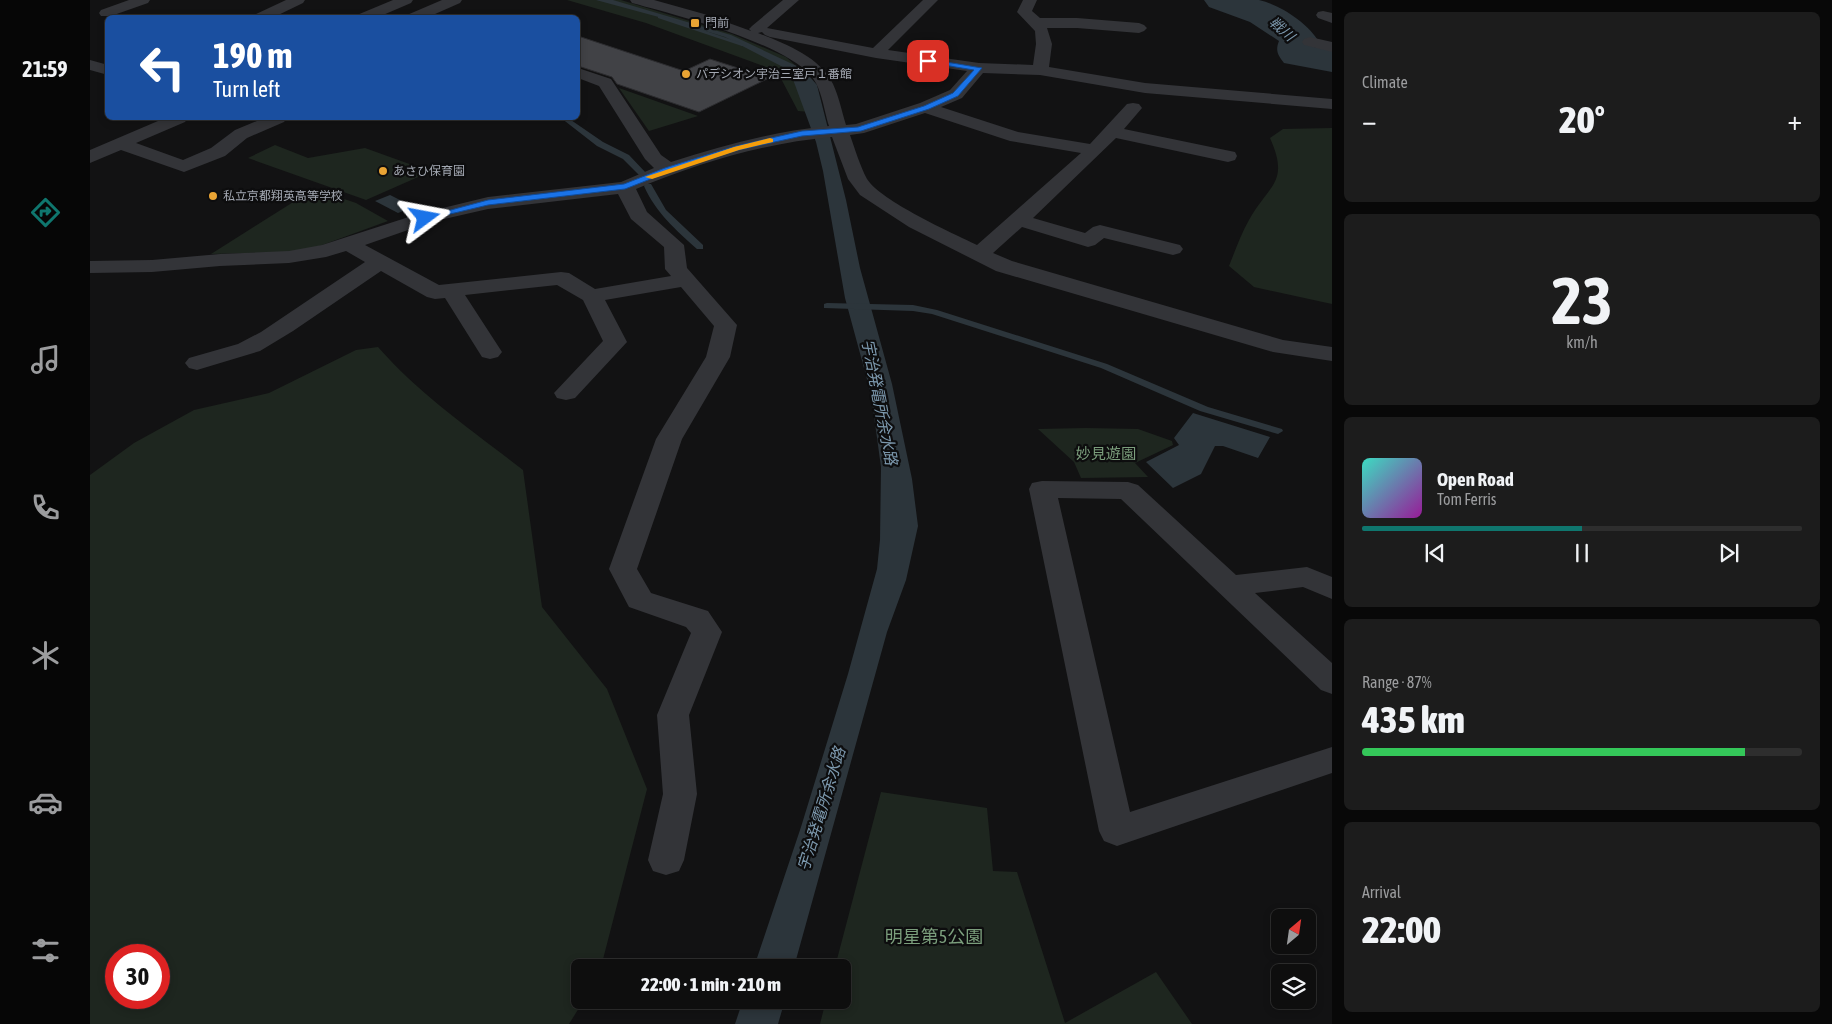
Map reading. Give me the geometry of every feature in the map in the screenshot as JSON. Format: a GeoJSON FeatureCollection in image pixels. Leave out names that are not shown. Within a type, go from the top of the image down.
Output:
{"type":"FeatureCollection","features":[{"type":"Feature","properties":{"kind":"street"},"geometry":{"type":"LineString","coordinates":[[106,13],[143,0]]}},
{"type":"Feature","properties":{"kind":"street"},"geometry":{"type":"LineString","coordinates":[[266,15],[298,0]]}},
{"type":"Feature","properties":{"kind":"street"},"geometry":{"type":"LineString","coordinates":[[369,15],[406,0]]}},
{"type":"Feature","properties":{"kind":"street"},"geometry":{"type":"LineString","coordinates":[[419,15],[455,0]]}},
{"type":"Feature","properties":{"kind":"street"},"geometry":{"type":"LineString","coordinates":[[636,0],[721,24],[793,54],[818,73],[825,85],[839,131],[858,179],[867,190],[916,223],[1004,266],[1281,347],[1332,354]]}},
{"type":"Feature","properties":{"kind":"street"},"geometry":{"type":"LineString","coordinates":[[757,29],[792,0]]}},
{"type":"Feature","properties":{"kind":"street"},"geometry":{"type":"LineString","coordinates":[[876,53],[930,0]]}},
{"type":"Feature","properties":{"kind":"street"},"geometry":{"type":"LineString","coordinates":[[1030,0],[1024,12],[1038,22],[1046,36],[1040,70]]}},
{"type":"Feature","properties":{"kind":"street"},"geometry":{"type":"LineString","coordinates":[[90,9],[112,15]]}},
{"type":"Feature","properties":{"kind":"street"},"geometry":{"type":"LineString","coordinates":[[1038,22],[1140,28]]}},
{"type":"Feature","properties":{"kind":"street"},"geometry":{"type":"LineString","coordinates":[[721,24],[757,29],[782,36],[876,53],[979,68],[1040,70],[1145,88],[1332,104]]}},
{"type":"Feature","properties":{"kind":"street"},"geometry":{"type":"LineString","coordinates":[[1310,42],[1332,47]]}},
{"type":"Feature","properties":{"kind":"street"},"geometry":{"type":"LineString","coordinates":[[90,65],[105,69]]}},
{"type":"Feature","properties":{"kind":"street"},"geometry":{"type":"LineString","coordinates":[[90,267],[152,266],[220,260],[289,257],[326,251],[425,218],[488,203],[625,187],[668,169],[736,148],[802,134],[858,129],[926,107],[956,94],[979,68]]}},
{"type":"Feature","properties":{"kind":"street"},"geometry":{"type":"LineString","coordinates":[[580,74],[605,83],[654,159],[668,169]]}},
{"type":"Feature","properties":{"kind":"street"},"geometry":{"type":"LineString","coordinates":[[926,107],[991,131],[1030,140],[1073,144],[1094,150]]}},
{"type":"Feature","properties":{"kind":"street"},"geometry":{"type":"LineString","coordinates":[[979,254],[1019,220],[1113,132],[1133,108]]}},
{"type":"Feature","properties":{"kind":"street"},"geometry":{"type":"LineString","coordinates":[[90,157],[174,120]]}},
{"type":"Feature","properties":{"kind":"street"},"geometry":{"type":"LineString","coordinates":[[90,137],[184,166],[218,152],[241,134],[273,120]]}},
{"type":"Feature","properties":{"kind":"street"},"geometry":{"type":"LineString","coordinates":[[1113,132],[1228,156]]}},
{"type":"Feature","properties":{"kind":"street"},"geometry":{"type":"LineString","coordinates":[[625,187],[638,214],[674,244],[676,269],[726,326],[718,357],[669,439],[623,569],[640,600],[697,619],[707,632],[674,716],[680,794],[666,860]]}},
{"type":"Feature","properties":{"kind":"street"},"geometry":{"type":"LineString","coordinates":[[1019,220],[1088,241],[1100,231],[1163,243]]}},
{"type":"Feature","properties":{"kind":"street"},"geometry":{"type":"LineString","coordinates":[[346,244],[435,292],[562,278],[592,296],[615,342],[566,393]]}},
{"type":"Feature","properties":{"kind":"street"},"geometry":{"type":"LineString","coordinates":[[197,363],[251,347],[302,316],[347,281],[381,262]]}},
{"type":"Feature","properties":{"kind":"street"},"geometry":{"type":"LineString","coordinates":[[592,296],[686,280]]}},
{"type":"Feature","properties":{"kind":"street"},"geometry":{"type":"LineString","coordinates":[[451,290],[490,352]]}},
{"type":"Feature","properties":{"kind":"street"},"geometry":{"type":"LineString","coordinates":[[1332,682],[1128,491],[1042,489],[1117,831],[1332,760]]}},
{"type":"Feature","properties":{"kind":"street"},"geometry":{"type":"LineString","coordinates":[[1229,586],[1308,577],[1332,589]]}},
{"type":"Feature","properties":{"kind":"green space"},"geometry":{"type":"Polygon","coordinates":[[[567,0],[621,0],[732,34],[786,57],[805,74],[823,113],[798,111],[777,71],[646,23],[567,0]]]}},
{"type":"Feature","properties":{"kind":"green space"},"geometry":{"type":"Polygon","coordinates":[[[619,88],[698,116],[649,131],[619,88]]]}},
{"type":"Feature","properties":{"kind":"green space"},"geometry":{"type":"Polygon","coordinates":[[[1332,128],[1332,304],[1254,287],[1229,266],[1246,225],[1270,190],[1277,174],[1276,153],[1270,138],[1283,129],[1332,128]]]}},
{"type":"Feature","properties":{"kind":"green space"},"geometry":{"type":"Polygon","coordinates":[[[275,145],[308,158],[365,148],[415,166],[410,169],[425,174],[366,200],[248,158],[275,145]]]}},
{"type":"Feature","properties":{"kind":"green space"},"geometry":{"type":"Polygon","coordinates":[[[314,189],[356,203],[388,221],[314,248],[288,252],[211,254],[314,189]]]}},
{"type":"Feature","properties":{"kind":"green space"},"geometry":{"type":"Polygon","coordinates":[[[378,347],[429,397],[523,470],[542,607],[607,689],[647,789],[603,959],[571,959],[571,1009],[578,1009],[569,1024],[90,1024],[90,475],[134,443],[194,410],[269,393],[356,350],[378,347]]]}},
{"type":"Feature","properties":{"kind":"green space","name":"妙見遊園"},"geometry":{"type":"Polygon","coordinates":[[[1038,429],[1138,429],[1172,441],[1173,445],[1135,463],[1148,477],[1081,478],[1074,462],[1038,429]]]}},
{"type":"Feature","properties":{"kind":"green space","name":"明星第5公園"},"geometry":{"type":"Polygon","coordinates":[[[881,792],[987,808],[993,871],[1017,872],[1065,1023],[1156,972],[1192,1024],[820,1024],[824,1009],[851,1009],[851,959],[837,959],[881,792]]]}},
{"type":"Feature","properties":{"kind":"water"},"geometry":{"type":"Polygon","coordinates":[[[596,0],[613,0],[731,35],[803,69],[817,85],[846,200],[860,268],[892,384],[912,479],[918,526],[906,580],[887,632],[796,959],[757,959],[801,827],[848,674],[877,569],[880,540],[881,467],[871,394],[845,298],[823,171],[816,142],[791,74],[781,66],[725,37],[596,0]]]}},
{"type":"Feature","properties":{"kind":"water"},"geometry":{"type":"Polygon","coordinates":[[[390,195],[414,207],[398,213],[375,201],[390,195]]]}},
{"type":"Feature","properties":{"kind":"water"},"geometry":{"type":"Polygon","coordinates":[[[1193,413],[1270,437],[1258,458],[1223,446],[1215,446],[1201,474],[1173,488],[1146,462],[1179,445],[1174,438],[1193,413]]]}},
{"type":"Feature","properties":{"kind":"water"},"geometry":{"type":"Polygon","coordinates":[[[740,1009],[782,1009],[778,1024],[735,1024],[740,1009]]]}},
{"type":"Feature","properties":{"kind":"building","name":"パデシオン宇治三室戸１番館"},"geometry":{"type":"Polygon","coordinates":[[[580,37],[684,71],[710,59],[769,78],[699,112],[617,84],[612,77],[580,67],[580,37]]]}},
{"type":"Feature","properties":{"kind":"waterway","name":"戦川"},"geometry":{"type":"LineString","coordinates":[[1221,0],[1262,14],[1289,31],[1299,39],[1295,48],[1297,55],[1332,61]]}},
{"type":"Feature","properties":{"kind":"waterway","name":"宇治発電所余水路"},"geometry":{"type":"LineString","coordinates":[[660,17],[744,45]]}},
{"type":"Feature","properties":{"kind":"waterway"},"geometry":{"type":"LineString","coordinates":[[567,120],[600,144],[626,157],[642,173]]}},
{"type":"Feature","properties":{"kind":"waterway"},"geometry":{"type":"LineString","coordinates":[[648,186],[652,196],[663,212],[700,247]]}},
{"type":"Feature","properties":{"kind":"waterway"},"geometry":{"type":"LineString","coordinates":[[827,306],[913,308],[934,312],[1104,366],[1204,409],[1278,431]]}},
{"type":"Feature","properties":{"kind":"slow traffic"},"geometry":{"type":"LineString","coordinates":[[649,177],[668,169],[736,148],[770,141]]}},
{"type":"Feature","properties":{"kind":"place","name":"門前"},"geometry":{"type":"Point","coordinates":[695,23]}},
{"type":"Feature","properties":{"kind":"place","name":"パデシオン宇治三室戸１番館"},"geometry":{"type":"Point","coordinates":[686,74]}},
{"type":"Feature","properties":{"kind":"place","name":"あさひ保育園"},"geometry":{"type":"Point","coordinates":[383,171]}},
{"type":"Feature","properties":{"kind":"place","name":"私立京都翔英高等学校"},"geometry":{"type":"Point","coordinates":[213,196]}},
{"type":"Feature","properties":{"kind":"route"},"geometry":{"type":"LineString","coordinates":[[425,218],[488,203],[625,187],[668,169],[736,148],[802,134],[858,129],[926,107],[956,94],[979,68],[928,61]]}}]}
